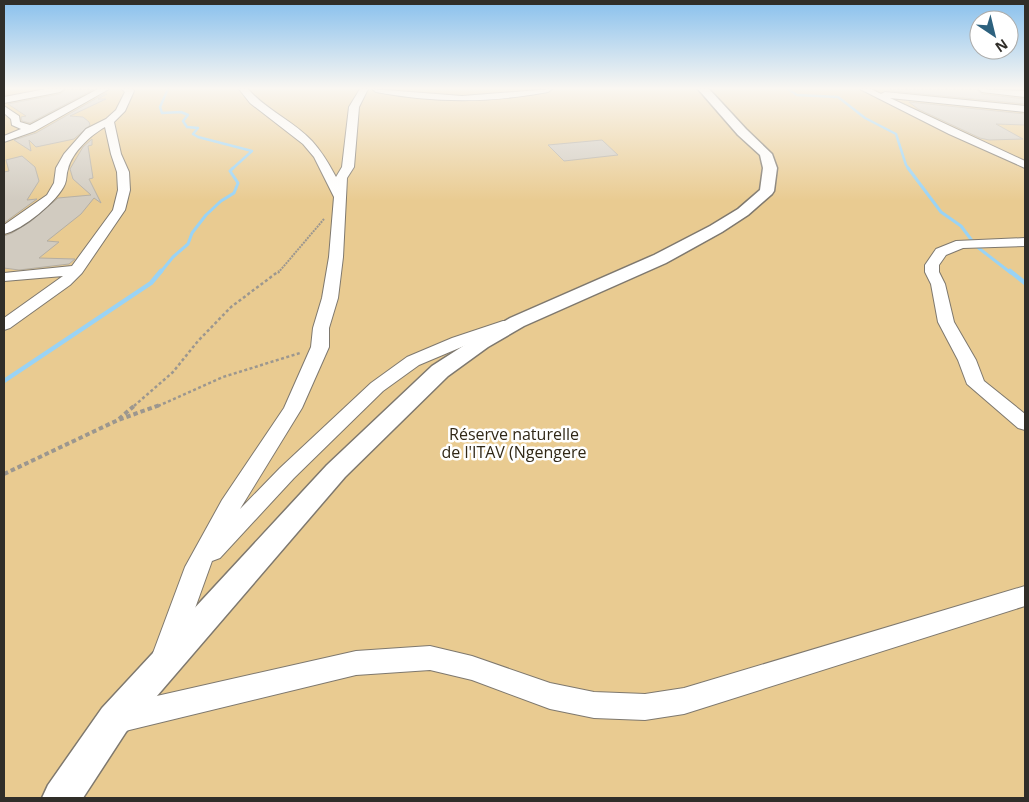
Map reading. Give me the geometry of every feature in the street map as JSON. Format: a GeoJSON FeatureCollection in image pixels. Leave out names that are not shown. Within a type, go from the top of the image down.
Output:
{"type":"FeatureCollection","features":[{"type":"Feature","properties":{"kind":"street"},"geometry":{"type":"LineString","coordinates":[[24,126],[31,129]]}},
{"type":"Feature","properties":{"kind":"street"},"geometry":{"type":"LineString","coordinates":[[4,139],[36,126]]}},
{"type":"Feature","properties":{"kind":"street"},"geometry":{"type":"LineString","coordinates":[[4,230],[24,218],[51,197],[60,183],[62,168],[68,156],[90,131],[99,126]]}},
{"type":"Feature","properties":{"kind":"street"},"geometry":{"type":"LineString","coordinates":[[4,325],[65,282],[77,270],[119,210],[124,190],[123,172],[116,154],[110,126]]}},
{"type":"Feature","properties":{"kind":"street"},"geometry":{"type":"LineString","coordinates":[[285,126],[313,148],[340,201]]}},
{"type":"Feature","properties":{"kind":"street"},"geometry":{"type":"LineString","coordinates":[[160,670],[197,567],[230,506],[293,408],[320,347],[321,328],[330,298],[336,258],[341,178],[348,167],[352,126]]}},
{"type":"Feature","properties":{"kind":"street"},"geometry":{"type":"LineString","coordinates":[[197,567],[287,474],[377,387],[413,361],[458,342],[517,322],[660,259],[743,212],[767,191],[770,168],[766,154],[737,126]]}},
{"type":"Feature","properties":{"kind":"street"},"geometry":{"type":"LineString","coordinates":[[943,126],[1025,165]]}},
{"type":"Feature","properties":{"kind":"street"},"geometry":{"type":"LineString","coordinates":[[1006,156],[1025,154]]}},
{"type":"Feature","properties":{"kind":"street"},"geometry":{"type":"LineString","coordinates":[[1025,242],[961,244],[942,252],[932,265],[932,272],[938,284],[946,322],[967,360],[976,384],[1025,424]]}},
{"type":"Feature","properties":{"kind":"street"},"geometry":{"type":"LineString","coordinates":[[4,277],[77,270]]}},
{"type":"Feature","properties":{"kind":"street"},"geometry":{"type":"LineString","coordinates":[[61,798],[114,720],[336,471],[440,371],[481,342],[517,322]]}},
{"type":"Feature","properties":{"kind":"street"},"geometry":{"type":"LineString","coordinates":[[114,720],[356,663],[430,658],[472,668],[550,696],[594,705],[645,707],[684,701],[1025,596]]}},
{"type":"Feature","properties":{"kind":"path"},"geometry":{"type":"LineString","coordinates":[[118,420],[173,372],[198,341],[231,307],[279,272],[340,201]]}},
{"type":"Feature","properties":{"kind":"path"},"geometry":{"type":"LineString","coordinates":[[4,474],[118,420],[152,409],[223,377],[320,347]]}},
{"type":"Feature","properties":{"kind":"green space","name":"Réserve naturelle de l'ITAV (Ngengere"},"geometry":{"type":"Polygon","coordinates":[[[4,126],[1025,126],[1025,798],[4,798],[4,126]]]}},
{"type":"Feature","properties":{"kind":"building"},"geometry":{"type":"Polygon","coordinates":[[[47,126],[88,126],[74,139],[36,147],[29,140],[31,151],[14,140],[36,133],[47,126]]]}},
{"type":"Feature","properties":{"kind":"building"},"geometry":{"type":"Polygon","coordinates":[[[955,126],[1000,126],[1023,139],[989,140],[980,138],[955,126]]]}},
{"type":"Feature","properties":{"kind":"building"},"geometry":{"type":"Polygon","coordinates":[[[92,139],[92,145],[88,146],[93,178],[89,179],[101,203],[94,198],[81,214],[47,241],[59,242],[39,258],[75,259],[69,264],[19,270],[4,268],[4,236],[30,222],[58,198],[91,195],[73,179],[70,169],[83,147],[92,139]]]}},
{"type":"Feature","properties":{"kind":"building"},"geometry":{"type":"Polygon","coordinates":[[[602,140],[618,155],[564,161],[548,145],[602,140]]]}},
{"type":"Feature","properties":{"kind":"building"},"geometry":{"type":"Polygon","coordinates":[[[22,156],[35,167],[39,181],[27,200],[37,199],[4,223],[4,172],[9,171],[6,160],[22,156]]]}},
{"type":"Feature","properties":{"kind":"waterway"},"geometry":{"type":"LineString","coordinates":[[187,126],[198,128],[193,134],[198,137],[252,151],[232,169]]}},
{"type":"Feature","properties":{"kind":"waterway"},"geometry":{"type":"LineString","coordinates":[[881,126],[896,134],[909,169]]}},
{"type":"Feature","properties":{"kind":"waterway"},"geometry":{"type":"LineString","coordinates":[[908,168],[941,212],[961,226],[976,246],[1011,273]]}},
{"type":"Feature","properties":{"kind":"waterway"},"geometry":{"type":"LineString","coordinates":[[160,273],[173,257],[188,244],[192,233],[206,215],[221,201],[234,193],[238,183],[230,171],[232,169]]}},
{"type":"Feature","properties":{"kind":"waterway"},"geometry":{"type":"LineString","coordinates":[[4,381],[151,283],[161,271]]}},
{"type":"Feature","properties":{"kind":"waterway"},"geometry":{"type":"LineString","coordinates":[[1010,271],[1025,283]]}}]}
